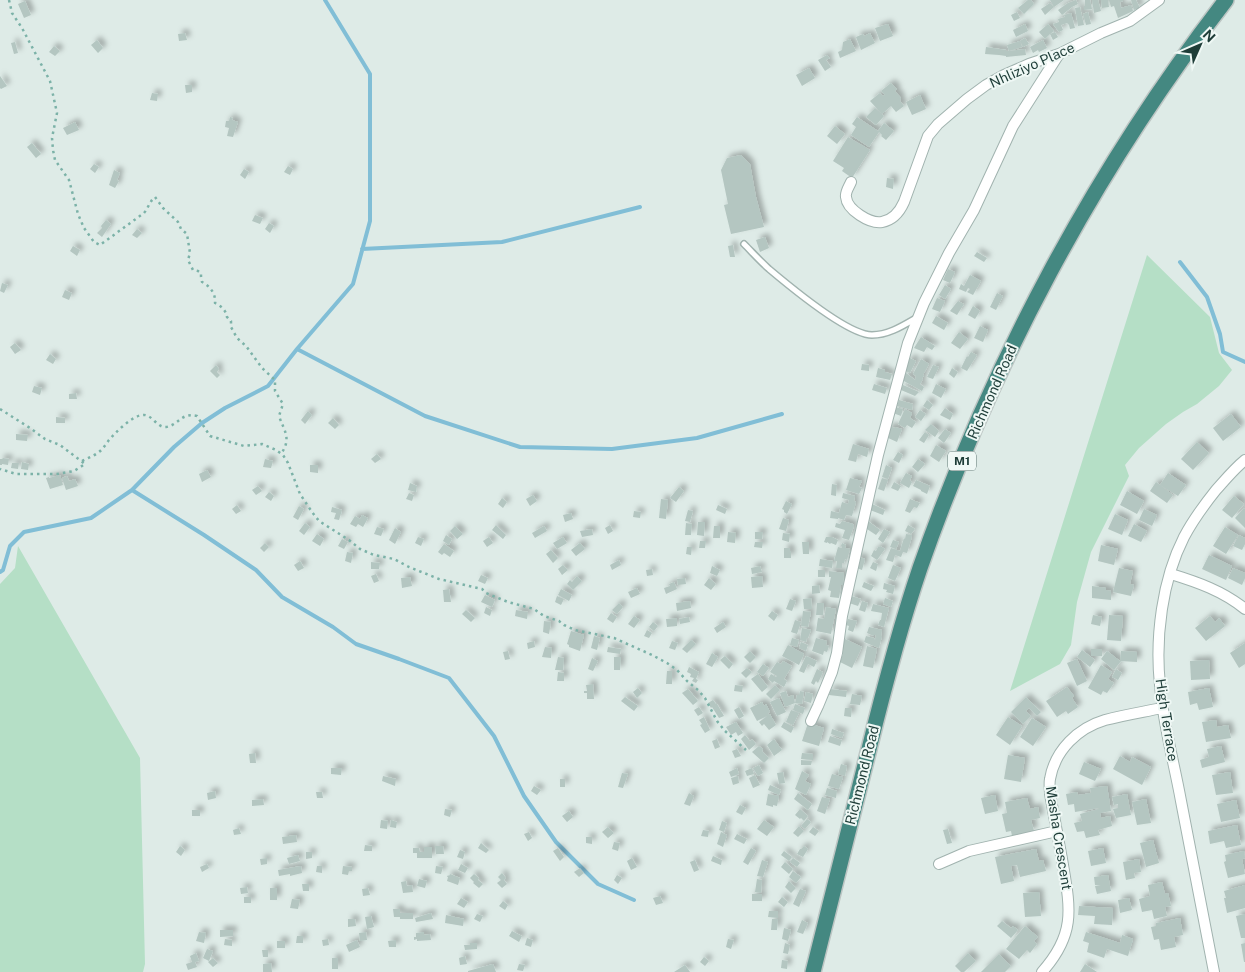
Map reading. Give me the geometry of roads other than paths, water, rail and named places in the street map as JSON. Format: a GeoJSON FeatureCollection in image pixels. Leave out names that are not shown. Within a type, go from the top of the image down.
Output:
{"type":"FeatureCollection","features":[{"type":"Feature","properties":{"kind":"highway","name":"Richmond Road"},"geometry":{"type":"LineString","coordinates":[[813,972],[878,713],[902,626],[920,568],[981,414],[1007,357],[1051,270],[1098,188],[1160,90],[1226,0]]}},
{"type":"Feature","properties":{"kind":"highway"},"geometry":{"type":"LineString","coordinates":[[820,972],[830,905]]}},
{"type":"Feature","properties":{"kind":"street","name":"Nhliziyo Place"},"geometry":{"type":"LineString","coordinates":[[851,182],[846,192],[846,197],[851,208],[857,214],[876,222],[890,220],[901,210],[928,136],[938,124],[967,99],[986,85],[1029,64],[1060,54],[1101,33],[1130,21],[1159,0]]}},
{"type":"Feature","properties":{"kind":"street"},"geometry":{"type":"LineString","coordinates":[[811,721],[832,672],[842,616],[878,455],[908,343],[918,316],[949,254],[974,210],[1013,126],[1060,54]]}},
{"type":"Feature","properties":{"kind":"street","name":"High Terrace"},"geometry":{"type":"LineString","coordinates":[[1214,972],[1162,708],[1158,653],[1164,598],[1176,556],[1184,538],[1204,505],[1230,473],[1245,460]]}},
{"type":"Feature","properties":{"kind":"street"},"geometry":{"type":"LineString","coordinates":[[1171,574],[1209,587],[1245,609]]}},
{"type":"Feature","properties":{"kind":"street","name":"Masha Crescent"},"geometry":{"type":"LineString","coordinates":[[1042,972],[1056,955],[1062,943],[1068,920],[1068,900],[1050,794],[1050,780],[1055,764],[1068,742],[1090,726],[1104,720],[1162,708]]}},
{"type":"Feature","properties":{"kind":"street"},"geometry":{"type":"LineString","coordinates":[[940,864],[969,851],[1057,831]]}},
{"type":"Feature","properties":{"kind":"lane"},"geometry":{"type":"LineString","coordinates":[[744,244],[768,268],[790,286],[852,330],[871,336],[898,328],[918,316]]}},
{"type":"Feature","properties":{"kind":"waterway"},"geometry":{"type":"LineString","coordinates":[[0,572],[3,570],[10,546],[24,532],[91,518],[132,490],[174,447],[202,423],[225,408],[268,386],[353,284],[370,221],[370,74],[325,0]]}},
{"type":"Feature","properties":{"kind":"waterway"},"geometry":{"type":"LineString","coordinates":[[362,249],[502,242],[640,207]]}},
{"type":"Feature","properties":{"kind":"waterway"},"geometry":{"type":"LineString","coordinates":[[1180,262],[1207,297],[1220,334],[1223,352],[1245,362]]}},
{"type":"Feature","properties":{"kind":"waterway"},"geometry":{"type":"LineString","coordinates":[[297,349],[425,416],[520,447],[612,449],[697,438],[782,414]]}},
{"type":"Feature","properties":{"kind":"waterway"},"geometry":{"type":"LineString","coordinates":[[132,490],[256,570],[282,597],[333,627],[356,644],[449,678],[494,736],[524,796],[556,842],[598,884],[634,900]]}}]}
